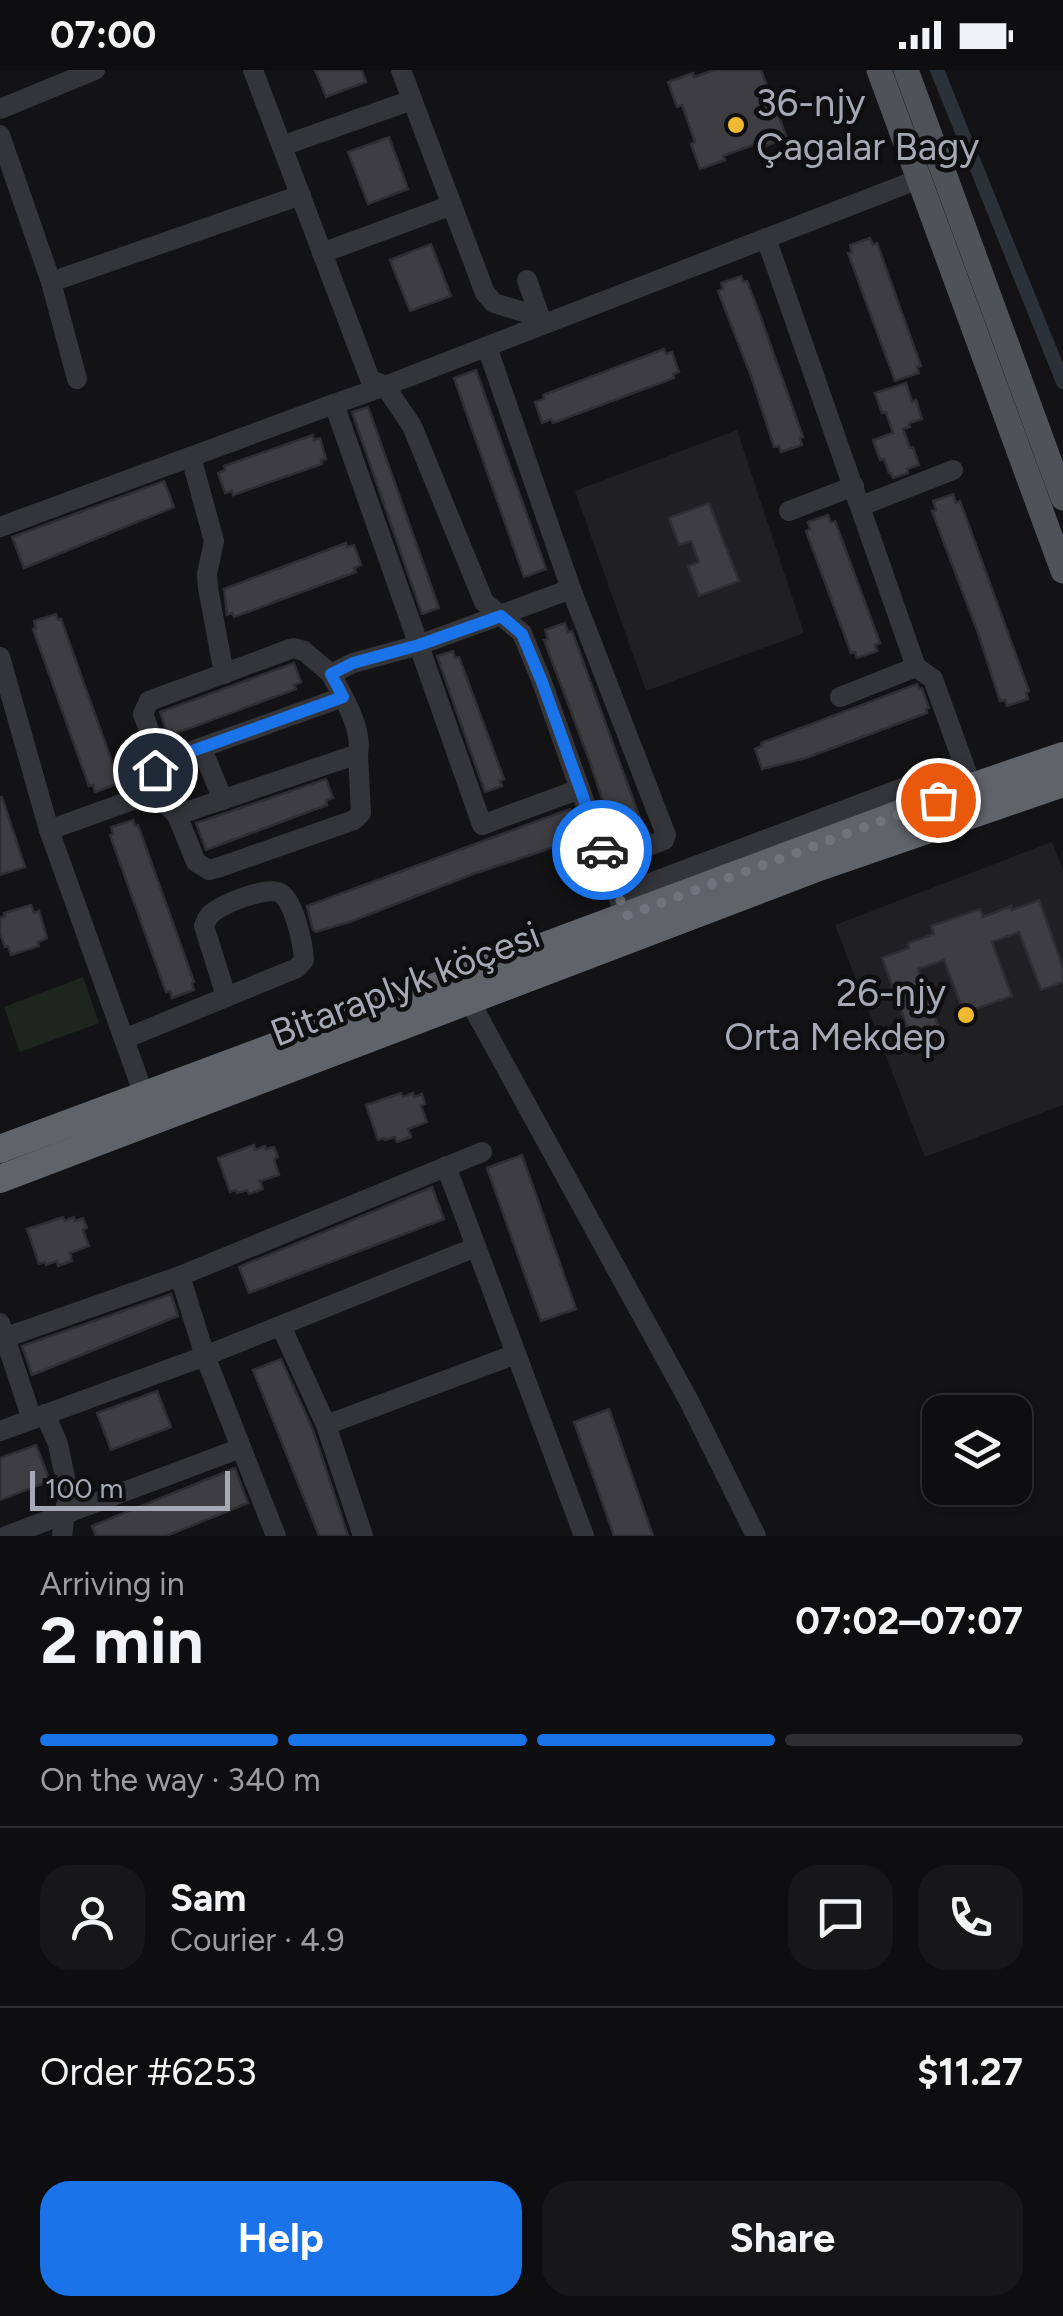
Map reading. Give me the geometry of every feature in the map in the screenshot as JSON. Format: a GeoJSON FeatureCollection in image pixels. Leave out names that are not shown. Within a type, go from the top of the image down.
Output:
{"type":"FeatureCollection","features":[{"type":"Feature","properties":{"kind":"highway"},"geometry":{"type":"LineString","coordinates":[[1058,775],[1063,731]]}},
{"type":"Feature","properties":{"kind":"highway","name":"Bitaraplyk köçesi"},"geometry":{"type":"LineString","coordinates":[[0,1149],[622,906],[968,776],[1058,775]]}},
{"type":"Feature","properties":{"kind":"highway","name":"Bitaraplyk köçesi"},"geometry":{"type":"LineString","coordinates":[[0,1178],[1058,775]]}},
{"type":"Feature","properties":{"kind":"main road"},"geometry":{"type":"LineString","coordinates":[[879,70],[1063,571]]}},
{"type":"Feature","properties":{"kind":"main road"},"geometry":{"type":"LineString","coordinates":[[906,70],[1063,498]]}},
{"type":"Feature","properties":{"kind":"street"},"geometry":{"type":"LineString","coordinates":[[0,109],[95,70]]}},
{"type":"Feature","properties":{"kind":"street"},"geometry":{"type":"LineString","coordinates":[[253,70],[370,380],[385,386],[412,426],[484,602],[522,634],[622,906]]}},
{"type":"Feature","properties":{"kind":"street"},"geometry":{"type":"LineString","coordinates":[[401,70],[489,299],[541,321]]}},
{"type":"Feature","properties":{"kind":"street"},"geometry":{"type":"LineString","coordinates":[[282,146],[412,100]]}},
{"type":"Feature","properties":{"kind":"street"},"geometry":{"type":"LineString","coordinates":[[0,134],[51,282],[77,379]]}},
{"type":"Feature","properties":{"kind":"street"},"geometry":{"type":"LineString","coordinates":[[0,527],[385,386],[541,321],[919,178]]}},
{"type":"Feature","properties":{"kind":"street"},"geometry":{"type":"LineString","coordinates":[[51,282],[300,195]]}},
{"type":"Feature","properties":{"kind":"street"},"geometry":{"type":"LineString","coordinates":[[322,252],[452,205]]}},
{"type":"Feature","properties":{"kind":"street"},"geometry":{"type":"LineString","coordinates":[[766,238],[916,667],[933,679],[968,776]]}},
{"type":"Feature","properties":{"kind":"street"},"geometry":{"type":"LineString","coordinates":[[528,280],[541,321]]}},
{"type":"Feature","properties":{"kind":"street"},"geometry":{"type":"LineString","coordinates":[[487,346],[572,589],[666,835],[664,840],[606,861]]}},
{"type":"Feature","properties":{"kind":"street"},"geometry":{"type":"LineString","coordinates":[[334,404],[482,825],[580,789]]}},
{"type":"Feature","properties":{"kind":"street"},"geometry":{"type":"LineString","coordinates":[[191,457],[214,542],[208,588],[224,674]]}},
{"type":"Feature","properties":{"kind":"street"},"geometry":{"type":"LineString","coordinates":[[789,512],[953,470]]}},
{"type":"Feature","properties":{"kind":"street"},"geometry":{"type":"LineString","coordinates":[[331,674],[353,663],[419,645],[572,589]]}},
{"type":"Feature","properties":{"kind":"street"},"geometry":{"type":"LineString","coordinates":[[162,762],[144,714],[150,702],[293,648],[304,651],[331,674],[343,697],[360,741],[362,804],[361,813],[354,820],[210,870],[196,862],[177,815],[155,792],[155,770],[162,762],[343,697]]}},
{"type":"Feature","properties":{"kind":"street"},"geometry":{"type":"LineString","coordinates":[[0,657],[49,830],[144,1095]]}},
{"type":"Feature","properties":{"kind":"street"},"geometry":{"type":"LineString","coordinates":[[840,697],[916,667]]}},
{"type":"Feature","properties":{"kind":"street"},"geometry":{"type":"LineString","coordinates":[[202,749],[223,800]]}},
{"type":"Feature","properties":{"kind":"street"},"geometry":{"type":"LineString","coordinates":[[177,815],[358,754]]}},
{"type":"Feature","properties":{"kind":"street"},"geometry":{"type":"LineString","coordinates":[[49,830],[155,792]]}},
{"type":"Feature","properties":{"kind":"street"},"geometry":{"type":"LineString","coordinates":[[124,1040],[297,968],[304,960],[304,950],[290,904],[283,894],[268,890],[208,914],[204,926],[226,996]]}},
{"type":"Feature","properties":{"kind":"street"},"geometry":{"type":"LineString","coordinates":[[470,1000],[689,1401],[756,1536]]}},
{"type":"Feature","properties":{"kind":"street"},"geometry":{"type":"LineString","coordinates":[[64,1525],[68,1501],[58,1444],[39,1417],[2,1330],[180,1276],[482,1152]]}},
{"type":"Feature","properties":{"kind":"street"},"geometry":{"type":"LineString","coordinates":[[446,1166],[584,1536]]}},
{"type":"Feature","properties":{"kind":"street"},"geometry":{"type":"LineString","coordinates":[[0,1431],[205,1356],[476,1247]]}},
{"type":"Feature","properties":{"kind":"street"},"geometry":{"type":"LineString","coordinates":[[180,1276],[205,1356],[276,1536]]}},
{"type":"Feature","properties":{"kind":"street"},"geometry":{"type":"LineString","coordinates":[[281,1326],[326,1425],[363,1536]]}},
{"type":"Feature","properties":{"kind":"street"},"geometry":{"type":"LineString","coordinates":[[326,1425],[516,1354]]}},
{"type":"Feature","properties":{"kind":"street"},"geometry":{"type":"LineString","coordinates":[[6,1536],[64,1525],[241,1448]]}},
{"type":"Feature","properties":{"kind":"shaded area"},"geometry":{"type":"Polygon","coordinates":[[[737,430],[804,633],[646,691],[575,491],[737,430]]]}},
{"type":"Feature","properties":{"kind":"shaded area","name":"26-njy Orta Mekdep"},"geometry":{"type":"Polygon","coordinates":[[[1052,842],[1063,870],[1063,1105],[925,1157],[835,925],[1052,842]]]}},
{"type":"Feature","properties":{"kind":"shaded area"},"geometry":{"type":"Polygon","coordinates":[[[83,977],[99,1023],[20,1052],[4,1007],[83,977]]]}},
{"type":"Feature","properties":{"kind":"building"},"geometry":{"type":"Polygon","coordinates":[[[315,70],[362,70],[366,82],[326,97],[315,70]]]}},
{"type":"Feature","properties":{"kind":"building","name":"36-njy Çagalar Bagy"},"geometry":{"type":"Polygon","coordinates":[[[714,70],[761,70],[787,138],[763,147],[761,142],[700,169],[682,105],[677,107],[668,82],[714,70]]]}},
{"type":"Feature","properties":{"kind":"building"},"geometry":{"type":"Polygon","coordinates":[[[389,137],[408,189],[368,204],[348,152],[389,137]]]}},
{"type":"Feature","properties":{"kind":"building"},"geometry":{"type":"Polygon","coordinates":[[[870,238],[873,245],[877,243],[921,366],[917,367],[919,373],[895,381],[848,253],[852,252],[850,245],[870,238]]]}},
{"type":"Feature","properties":{"kind":"building"},"geometry":{"type":"Polygon","coordinates":[[[431,244],[451,296],[410,311],[390,260],[431,244]]]}},
{"type":"Feature","properties":{"kind":"building"},"geometry":{"type":"Polygon","coordinates":[[[741,276],[743,282],[747,281],[803,437],[802,445],[781,452],[779,446],[774,447],[718,291],[723,289],[721,283],[741,276]]]}},
{"type":"Feature","properties":{"kind":"building"},"geometry":{"type":"Polygon","coordinates":[[[664,349],[666,354],[672,352],[679,372],[673,374],[674,378],[553,423],[551,419],[542,423],[535,402],[544,399],[543,395],[664,349]]]}},
{"type":"Feature","properties":{"kind":"building"},"geometry":{"type":"Polygon","coordinates":[[[476,370],[546,569],[524,577],[454,378],[476,370]]]}},
{"type":"Feature","properties":{"kind":"building"},"geometry":{"type":"Polygon","coordinates":[[[906,383],[922,419],[903,429],[919,465],[893,478],[884,459],[880,460],[873,440],[893,433],[875,393],[906,383]]]}},
{"type":"Feature","properties":{"kind":"building"},"geometry":{"type":"Polygon","coordinates":[[[368,407],[439,608],[422,614],[352,412],[368,407]]]}},
{"type":"Feature","properties":{"kind":"building"},"geometry":{"type":"Polygon","coordinates":[[[313,435],[314,440],[320,438],[326,459],[321,460],[322,464],[233,495],[232,491],[225,493],[218,473],[225,470],[224,466],[313,435]]]}},
{"type":"Feature","properties":{"kind":"building"},"geometry":{"type":"Polygon","coordinates":[[[164,481],[174,507],[24,568],[12,537],[164,481]]]}},
{"type":"Feature","properties":{"kind":"building"},"geometry":{"type":"Polygon","coordinates":[[[953,494],[956,503],[960,501],[1029,691],[1028,699],[1007,706],[1005,700],[1000,701],[932,511],[936,510],[933,501],[953,494]]]}},
{"type":"Feature","properties":{"kind":"building"},"geometry":{"type":"Polygon","coordinates":[[[709,503],[739,581],[699,596],[688,566],[699,562],[691,541],[679,545],[669,518],[709,503]]]}},
{"type":"Feature","properties":{"kind":"building"},"geometry":{"type":"Polygon","coordinates":[[[828,515],[831,523],[835,521],[880,643],[875,645],[877,651],[857,658],[855,652],[851,653],[806,531],[810,529],[808,522],[828,515]]]}},
{"type":"Feature","properties":{"kind":"building"},"geometry":{"type":"Polygon","coordinates":[[[346,543],[347,547],[354,545],[361,565],[354,568],[356,572],[234,617],[232,613],[227,615],[224,589],[346,543]]]}},
{"type":"Feature","properties":{"kind":"building"},"geometry":{"type":"Polygon","coordinates":[[[56,614],[117,776],[117,784],[95,792],[93,785],[89,786],[33,629],[34,621],[56,614]]]}},
{"type":"Feature","properties":{"kind":"building"},"geometry":{"type":"Polygon","coordinates":[[[565,623],[568,632],[572,631],[641,821],[640,828],[619,835],[617,829],[612,830],[544,640],[548,639],[545,630],[565,623]]]}},
{"type":"Feature","properties":{"kind":"building"},"geometry":{"type":"Polygon","coordinates":[[[453,651],[455,658],[459,657],[504,779],[500,781],[502,786],[485,792],[437,656],[453,651]]]}},
{"type":"Feature","properties":{"kind":"building"},"geometry":{"type":"Polygon","coordinates":[[[294,663],[301,682],[294,685],[296,689],[174,734],[172,730],[167,732],[160,712],[294,663]]]}},
{"type":"Feature","properties":{"kind":"building"},"geometry":{"type":"Polygon","coordinates":[[[917,684],[929,708],[927,713],[806,758],[762,769],[755,749],[761,743],[917,684]]]}},
{"type":"Feature","properties":{"kind":"building"},"geometry":{"type":"Polygon","coordinates":[[[326,779],[333,798],[326,800],[327,805],[206,850],[196,823],[326,779]]]}},
{"type":"Feature","properties":{"kind":"building"},"geometry":{"type":"Polygon","coordinates":[[[0,797],[25,867],[0,875],[0,797]]]}},
{"type":"Feature","properties":{"kind":"building"},"geometry":{"type":"Polygon","coordinates":[[[570,809],[581,838],[352,921],[313,930],[307,906],[570,809]]]}},
{"type":"Feature","properties":{"kind":"building"},"geometry":{"type":"Polygon","coordinates":[[[133,820],[194,982],[194,990],[172,998],[170,991],[166,992],[110,835],[111,827],[133,820]]]}},
{"type":"Feature","properties":{"kind":"building"},"geometry":{"type":"Polygon","coordinates":[[[1039,900],[1063,967],[1063,982],[1041,990],[1019,932],[992,942],[1012,996],[964,1013],[944,960],[918,969],[938,1025],[910,1035],[882,958],[934,934],[931,926],[980,909],[983,917],[1039,900]]]}},
{"type":"Feature","properties":{"kind":"building"},"geometry":{"type":"Polygon","coordinates":[[[31,905],[34,913],[39,911],[47,938],[38,942],[39,946],[11,955],[0,933],[0,918],[4,913],[31,905]]]}},
{"type":"Feature","properties":{"kind":"building"},"geometry":{"type":"Polygon","coordinates":[[[401,1093],[403,1097],[422,1094],[425,1104],[421,1106],[427,1122],[408,1129],[411,1137],[397,1142],[395,1137],[378,1140],[366,1105],[401,1093]]]}},
{"type":"Feature","properties":{"kind":"building"},"geometry":{"type":"Polygon","coordinates":[[[254,1145],[255,1150],[274,1147],[279,1175],[260,1181],[263,1189],[249,1194],[247,1190],[230,1192],[218,1158],[254,1145]]]}},
{"type":"Feature","properties":{"kind":"building"},"geometry":{"type":"Polygon","coordinates":[[[522,1155],[576,1309],[541,1321],[487,1168],[522,1155]]]}},
{"type":"Feature","properties":{"kind":"building"},"geometry":{"type":"Polygon","coordinates":[[[432,1187],[444,1219],[249,1293],[239,1267],[432,1187]]]}},
{"type":"Feature","properties":{"kind":"building"},"geometry":{"type":"Polygon","coordinates":[[[63,1217],[65,1221],[83,1218],[89,1246],[70,1253],[72,1261],[58,1266],[57,1261],[39,1264],[27,1229],[63,1217]]]}},
{"type":"Feature","properties":{"kind":"building"},"geometry":{"type":"Polygon","coordinates":[[[171,1294],[178,1316],[32,1375],[22,1346],[171,1294]]]}},
{"type":"Feature","properties":{"kind":"building"},"geometry":{"type":"Polygon","coordinates":[[[281,1359],[313,1430],[348,1536],[319,1536],[253,1370],[281,1359]]]}},
{"type":"Feature","properties":{"kind":"building"},"geometry":{"type":"Polygon","coordinates":[[[157,1391],[171,1427],[111,1450],[97,1413],[157,1391]]]}},
{"type":"Feature","properties":{"kind":"building"},"geometry":{"type":"Polygon","coordinates":[[[609,1409],[653,1536],[614,1536],[574,1422],[609,1409]]]}},
{"type":"Feature","properties":{"kind":"building"},"geometry":{"type":"Polygon","coordinates":[[[36,1445],[50,1481],[0,1500],[0,1458],[36,1445]]]}},
{"type":"Feature","properties":{"kind":"building"},"geometry":{"type":"Polygon","coordinates":[[[235,1468],[248,1503],[166,1536],[96,1536],[92,1526],[235,1468]]]}},
{"type":"Feature","properties":{"kind":"waterway"},"geometry":{"type":"LineString","coordinates":[[937,70],[1063,382]]}},
{"type":"Feature","properties":{"kind":"way so far"},"geometry":{"type":"LineString","coordinates":[[602,850],[626,916],[938,800]]}},
{"type":"Feature","properties":{"kind":"place","name":"36-njy Çagalar Bagy"},"geometry":{"type":"Point","coordinates":[736,125]}},
{"type":"Feature","properties":{"kind":"place","name":"26-njy Orta Mekdep"},"geometry":{"type":"Point","coordinates":[966,1015]}},
{"type":"Feature","properties":{"kind":"route"},"geometry":{"type":"LineString","coordinates":[[155,770],[162,762],[343,697],[331,674],[353,663],[501,616],[522,634],[602,850]]}}]}
